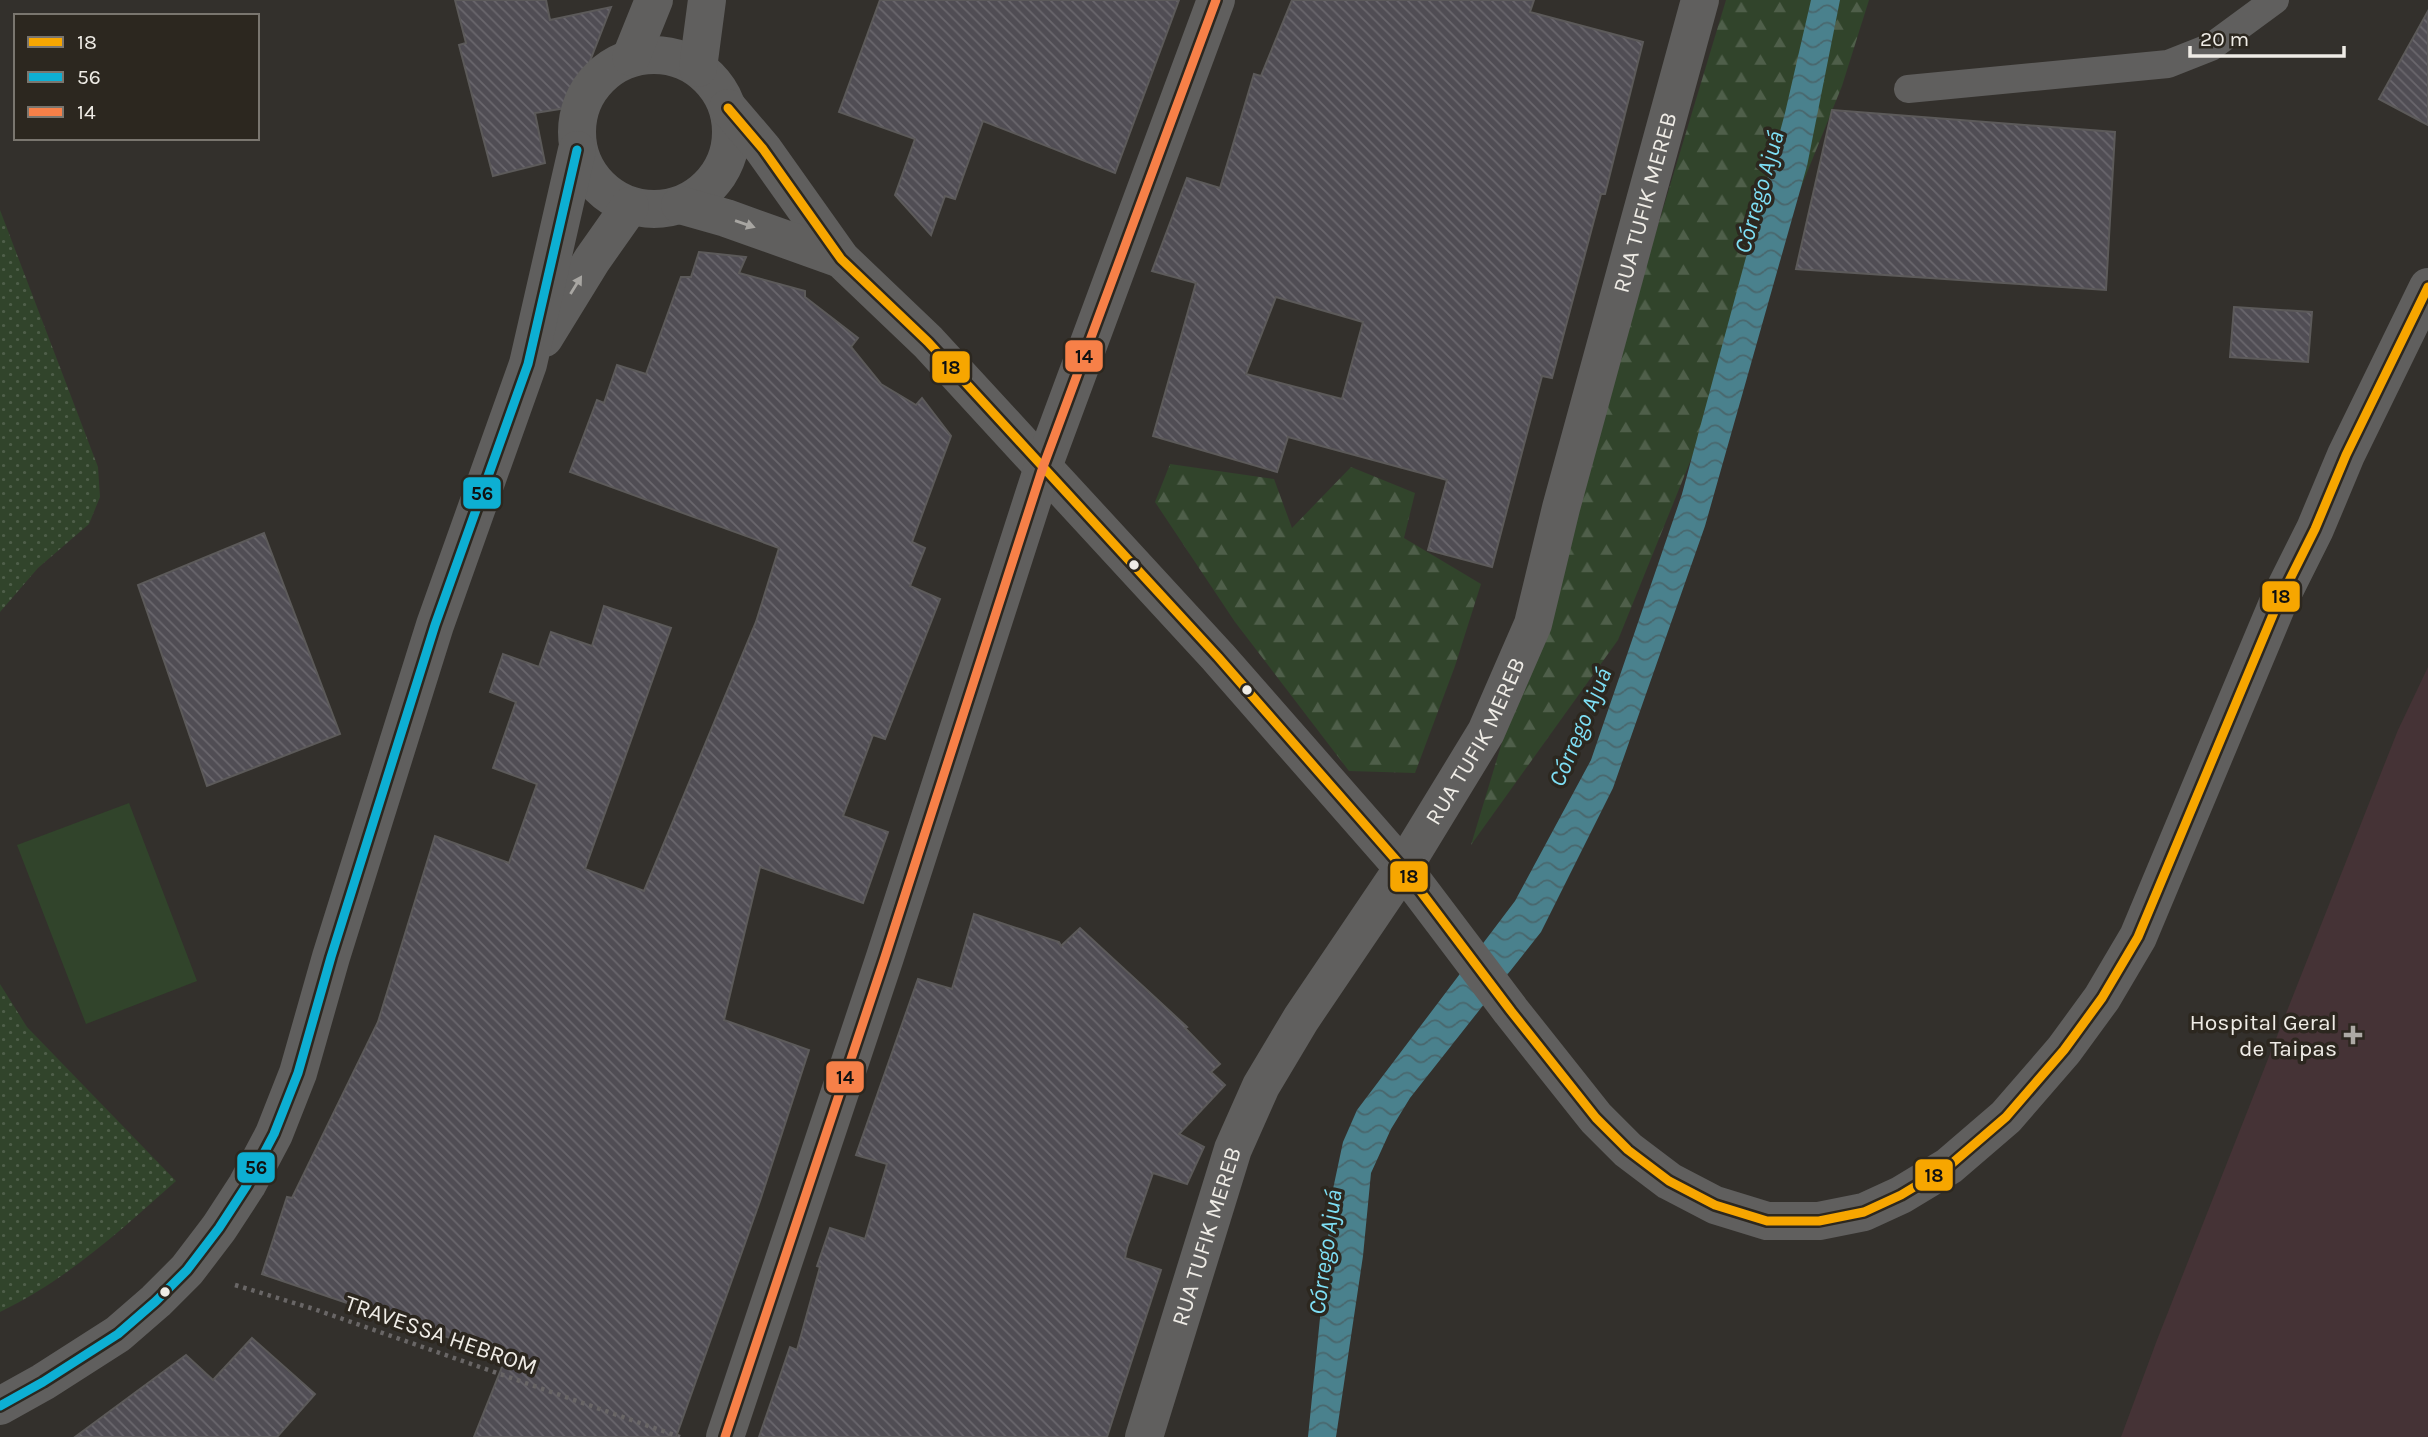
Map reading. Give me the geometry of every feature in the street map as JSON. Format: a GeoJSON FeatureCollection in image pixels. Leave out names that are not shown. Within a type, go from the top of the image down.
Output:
{"type":"FeatureCollection","features":[{"type":"Feature","properties":{"kind":"street"},"geometry":{"type":"LineString","coordinates":[[631,57],[653,0]]}},
{"type":"Feature","properties":{"kind":"street"},"geometry":{"type":"LineString","coordinates":[[698,68],[707,0]]}},
{"type":"Feature","properties":{"kind":"street"},"geometry":{"type":"LineString","coordinates":[[725,1437],[885,957],[1043,467],[1216,0]]}},
{"type":"Feature","properties":{"kind":"street","name":"RUA TUFIK MEREB"},"geometry":{"type":"LineString","coordinates":[[1144,1437],[1233,1149],[1261,1086],[1301,1019],[1403,869],[1486,733],[1533,624],[1565,495],[1700,0]]}},
{"type":"Feature","properties":{"kind":"street"},"geometry":{"type":"LineString","coordinates":[[0,1406],[118,1334],[187,1270],[247,1185],[274,1133],[298,1073],[331,957],[435,625],[528,364],[578,150],[576,125],[582,101],[596,80],[615,64],[648,54],[666,55],[698,68],[711,79],[728,108],[763,149],[841,259],[928,342],[1218,657],[1403,869],[1596,1118],[1628,1150],[1669,1181],[1715,1205],[1767,1221],[1819,1221],[1864,1212],[1900,1195],[1949,1166],[2006,1117],[2064,1050],[2102,998],[2138,937],[2277,605],[2428,288]]}},
{"type":"Feature","properties":{"kind":"street"},"geometry":{"type":"LineString","coordinates":[[578,150],[589,175],[607,194],[630,206],[656,209],[680,205],[701,193],[718,176],[728,155],[731,131],[728,108]]}},
{"type":"Feature","properties":{"kind":"street"},"geometry":{"type":"LineString","coordinates":[[680,205],[726,218],[841,259]]}},
{"type":"Feature","properties":{"kind":"street"},"geometry":{"type":"LineString","coordinates":[[528,364],[630,206]]}},
{"type":"Feature","properties":{"kind":"lane"},"geometry":{"type":"LineString","coordinates":[[1908,89],[2168,64],[2211,47],[2276,0]]}},
{"type":"Feature","properties":{"kind":"path","name":"TRAVESSA HEBROM"},"geometry":{"type":"LineString","coordinates":[[187,1270],[314,1309],[681,1437]]}},
{"type":"Feature","properties":{"kind":"shaded area","name":"Hospital Geral de Taipas"},"geometry":{"type":"Polygon","coordinates":[[[2428,667],[2428,1437],[2121,1437],[2398,730],[2428,667]]]}},
{"type":"Feature","properties":{"kind":"green space"},"geometry":{"type":"Polygon","coordinates":[[[1726,0],[1869,0],[1842,86],[1618,640],[1471,845],[1726,0]]]}},
{"type":"Feature","properties":{"kind":"green space"},"geometry":{"type":"Polygon","coordinates":[[[0,210],[98,467],[100,497],[89,524],[38,568],[0,612],[0,210]]]}},
{"type":"Feature","properties":{"kind":"green space"},"geometry":{"type":"Polygon","coordinates":[[[1170,464],[1274,479],[1292,528],[1351,467],[1415,493],[1404,538],[1481,584],[1455,666],[1415,773],[1349,771],[1235,622],[1155,502],[1170,464]]]}},
{"type":"Feature","properties":{"kind":"green space"},"geometry":{"type":"Polygon","coordinates":[[[129,803],[197,981],[86,1024],[17,845],[129,803]]]}},
{"type":"Feature","properties":{"kind":"green space"},"geometry":{"type":"Polygon","coordinates":[[[0,984],[27,1027],[176,1181],[114,1236],[71,1269],[0,1312],[0,984]]]}},
{"type":"Feature","properties":{"kind":"water"},"geometry":{"type":"Polygon","coordinates":[[[1811,0],[1840,0],[1807,166],[1705,526],[1613,788],[1541,932],[1410,1098],[1391,1129],[1371,1173],[1363,1256],[1336,1437],[1308,1437],[1333,1189],[1343,1142],[1357,1110],[1515,901],[1591,760],[1682,494],[1785,113],[1811,0]]]}},
{"type":"Feature","properties":{"kind":"building"},"geometry":{"type":"Polygon","coordinates":[[[455,0],[546,0],[550,20],[611,7],[572,107],[535,113],[545,163],[493,176],[459,45],[466,43],[455,0]]]}},
{"type":"Feature","properties":{"kind":"building"},"geometry":{"type":"Polygon","coordinates":[[[880,0],[1179,0],[1115,173],[983,121],[955,199],[945,196],[931,235],[895,195],[915,139],[839,112],[880,0]]]}},
{"type":"Feature","properties":{"kind":"building"},"geometry":{"type":"Polygon","coordinates":[[[1292,0],[1534,0],[1530,12],[1643,42],[1605,194],[1601,194],[1552,378],[1542,376],[1492,567],[1428,550],[1447,480],[1288,437],[1277,472],[1153,436],[1196,283],[1152,271],[1187,178],[1220,188],[1254,74],[1261,76],[1292,0]],[[1276,297],[1246,374],[1342,399],[1363,322],[1276,297]]]}},
{"type":"Feature","properties":{"kind":"building"},"geometry":{"type":"Polygon","coordinates":[[[2428,11],[2428,125],[2379,99],[2428,11]]]}},
{"type":"Feature","properties":{"kind":"building"},"geometry":{"type":"Polygon","coordinates":[[[1832,110],[2115,132],[2106,290],[1796,269],[1832,110]]]}},
{"type":"Feature","properties":{"kind":"building"},"geometry":{"type":"Polygon","coordinates":[[[699,252],[746,257],[739,273],[805,291],[805,297],[858,338],[851,347],[881,384],[916,405],[922,398],[951,436],[912,542],[925,548],[910,586],[940,599],[885,739],[873,735],[843,816],[888,832],[863,903],[760,867],[724,1020],[809,1050],[760,1201],[676,1437],[474,1437],[506,1357],[262,1274],[287,1197],[292,1198],[378,1022],[435,836],[509,863],[537,784],[493,768],[516,702],[490,692],[503,654],[539,667],[551,632],[592,646],[604,606],[671,628],[585,869],[644,891],[756,622],[779,548],[570,472],[597,400],[604,403],[617,365],[646,374],[681,277],[691,277],[699,252]]]}},
{"type":"Feature","properties":{"kind":"building"},"geometry":{"type":"Polygon","coordinates":[[[2234,307],[2312,312],[2308,362],[2230,357],[2234,307]]]}},
{"type":"Feature","properties":{"kind":"building"},"geometry":{"type":"Polygon","coordinates":[[[264,533],[340,734],[207,786],[138,585],[264,533]]]}},
{"type":"Feature","properties":{"kind":"building"},"geometry":{"type":"Polygon","coordinates":[[[974,914],[1059,942],[1061,946],[1080,928],[1187,1027],[1185,1028],[1220,1064],[1211,1072],[1225,1085],[1179,1134],[1204,1147],[1187,1184],[1153,1173],[1127,1248],[1125,1258],[1161,1270],[1107,1437],[759,1437],[790,1347],[797,1350],[820,1267],[817,1266],[830,1228],[865,1239],[887,1164],[856,1155],[918,979],[952,989],[974,914]]]}},
{"type":"Feature","properties":{"kind":"building"},"geometry":{"type":"Polygon","coordinates":[[[252,1338],[315,1394],[277,1437],[75,1437],[186,1355],[213,1380],[252,1338]]]}},
{"type":"Feature","properties":{"kind":"transit line","name":"14"},"geometry":{"type":"LineString","coordinates":[[725,1437],[885,957],[1043,467],[1216,0]]}},
{"type":"Feature","properties":{"kind":"transit line","name":"18"},"geometry":{"type":"LineString","coordinates":[[728,108],[763,149],[841,259],[928,342],[1218,657],[1403,868],[1596,1118],[1628,1150],[1669,1181],[1715,1205],[1767,1221],[1819,1221],[1864,1212],[1901,1195],[1949,1166],[2006,1117],[2064,1050],[2102,998],[2138,937],[2277,605],[2428,287]]}},
{"type":"Feature","properties":{"kind":"transit line","name":"56"},"geometry":{"type":"LineString","coordinates":[[0,1406],[118,1334],[156,1301],[187,1270],[219,1228],[247,1185],[274,1134],[298,1073],[331,957],[435,625],[528,364],[577,150]]}},
{"type":"Feature","properties":{"kind":"place","name":"Hospital Geral de Taipas"},"geometry":{"type":"Point","coordinates":[2353,1035]}},
{"type":"Feature","properties":{"kind":"water label","name":"Córrego Ajuá"},"geometry":{"type":"Point","coordinates":[1759,192]}},
{"type":"Feature","properties":{"kind":"water label","name":"Córrego Ajuá"},"geometry":{"type":"Point","coordinates":[1580,727]}},
{"type":"Feature","properties":{"kind":"water label","name":"Córrego Ajuá"},"geometry":{"type":"Point","coordinates":[1325,1252]}}]}
